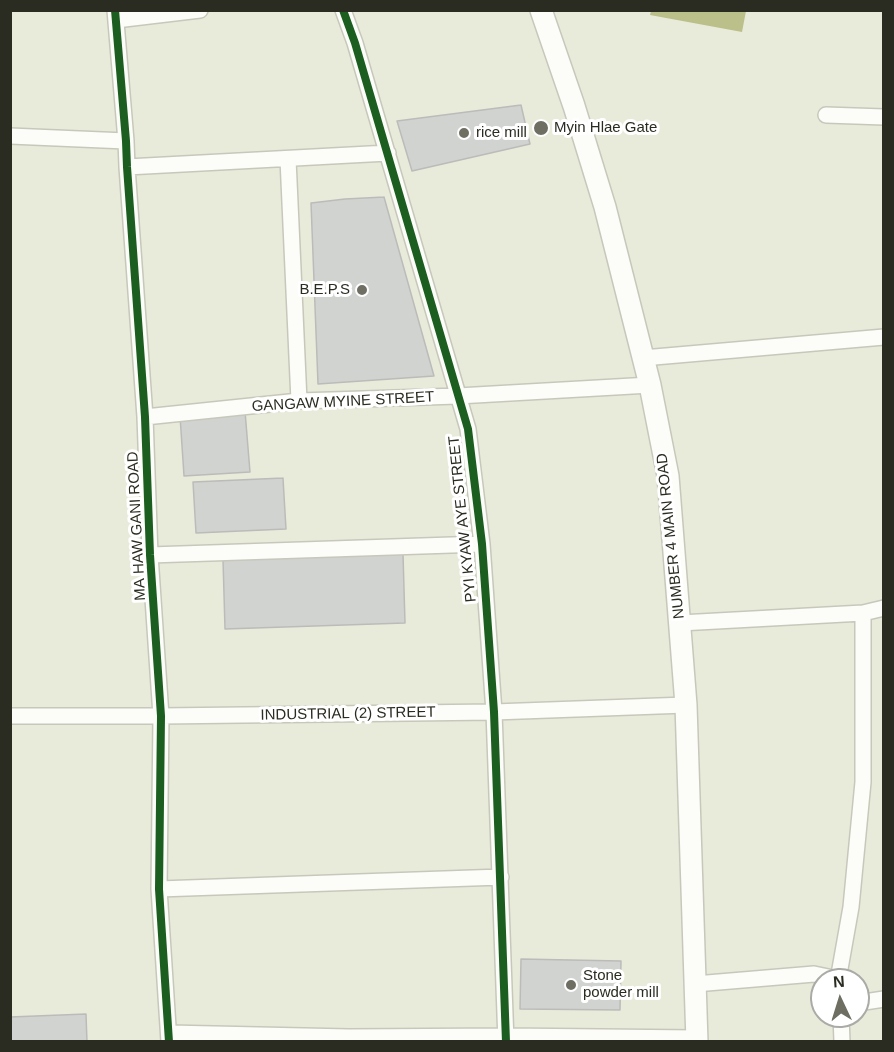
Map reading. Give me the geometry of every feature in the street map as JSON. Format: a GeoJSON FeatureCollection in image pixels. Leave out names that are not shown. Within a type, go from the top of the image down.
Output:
{"type":"FeatureCollection","features":[{"type":"Feature","properties":{"kind":"main road","name":"NUMBER 4 MAIN ROAD"},"geometry":{"type":"LineString","coordinates":[[541,10],[605,207],[650,385],[668,476],[686,705],[697,1040]]}},
{"type":"Feature","properties":{"kind":"street"},"geometry":{"type":"LineString","coordinates":[[115,15],[200,10]]}},
{"type":"Feature","properties":{"kind":"street","name":"PYI KYAW AYE STREET"},"geometry":{"type":"LineString","coordinates":[[343,10],[388,153],[468,429],[482,544],[494,712],[506,1039]]}},
{"type":"Feature","properties":{"kind":"street","name":"MA HAW GANI ROAD"},"geometry":{"type":"LineString","coordinates":[[115,15],[145,417],[150,555],[161,716],[159,889],[169,1037]]}},
{"type":"Feature","properties":{"kind":"street"},"geometry":{"type":"LineString","coordinates":[[826,115],[884,117]]}},
{"type":"Feature","properties":{"kind":"street"},"geometry":{"type":"LineString","coordinates":[[10,136],[126,141]]}},
{"type":"Feature","properties":{"kind":"street"},"geometry":{"type":"LineString","coordinates":[[127,167],[388,153]]}},
{"type":"Feature","properties":{"kind":"street"},"geometry":{"type":"LineString","coordinates":[[288,159],[299,401]]}},
{"type":"Feature","properties":{"kind":"street"},"geometry":{"type":"LineString","coordinates":[[643,358],[884,337]]}},
{"type":"Feature","properties":{"kind":"street","name":"GANGAW MYINE STREET"},"geometry":{"type":"LineString","coordinates":[[145,417],[299,401],[458,396],[650,385]]}},
{"type":"Feature","properties":{"kind":"street"},"geometry":{"type":"LineString","coordinates":[[150,555],[482,544]]}},
{"type":"Feature","properties":{"kind":"street"},"geometry":{"type":"LineString","coordinates":[[680,623],[863,613],[884,608]]}},
{"type":"Feature","properties":{"kind":"street"},"geometry":{"type":"LineString","coordinates":[[840,968],[851,907],[863,782],[863,613]]}},
{"type":"Feature","properties":{"kind":"street","name":"INDUSTRIAL (2) STREET"},"geometry":{"type":"LineString","coordinates":[[10,716],[494,712],[686,705]]}},
{"type":"Feature","properties":{"kind":"street"},"geometry":{"type":"LineString","coordinates":[[159,889],[501,878]]}},
{"type":"Feature","properties":{"kind":"street"},"geometry":{"type":"LineString","coordinates":[[695,984],[810,974]]}},
{"type":"Feature","properties":{"kind":"street"},"geometry":{"type":"LineString","coordinates":[[169,1037],[697,1040]]}},
{"type":"Feature","properties":{"kind":"shaded area"},"geometry":{"type":"Polygon","coordinates":[[[651,10],[746,11],[742,32],[650,15],[651,10]]]}},
{"type":"Feature","properties":{"kind":"building","name":"rice mill"},"geometry":{"type":"Polygon","coordinates":[[[521,105],[530,144],[412,171],[397,121],[521,105]]]}},
{"type":"Feature","properties":{"kind":"building","name":"B.E.P.S"},"geometry":{"type":"Polygon","coordinates":[[[384,197],[434,376],[318,384],[311,203],[384,197]]]}},
{"type":"Feature","properties":{"kind":"building"},"geometry":{"type":"Polygon","coordinates":[[[245,411],[250,472],[184,476],[180,416],[245,411]]]}},
{"type":"Feature","properties":{"kind":"building"},"geometry":{"type":"Polygon","coordinates":[[[283,478],[286,529],[196,533],[193,482],[283,478]]]}},
{"type":"Feature","properties":{"kind":"building"},"geometry":{"type":"Polygon","coordinates":[[[403,554],[405,623],[225,629],[223,560],[403,554]]]}},
{"type":"Feature","properties":{"kind":"building","name":"Stone powder mill"},"geometry":{"type":"Polygon","coordinates":[[[521,959],[621,961],[620,1010],[520,1009],[521,959]]]}},
{"type":"Feature","properties":{"kind":"building"},"geometry":{"type":"Polygon","coordinates":[[[86,1014],[87,1042],[10,1042],[10,1017],[86,1014]]]}},
{"type":"Feature","properties":{"kind":"cycle path"},"geometry":{"type":"LineString","coordinates":[[115,10],[145,417],[150,555],[161,716],[159,889],[169,1042]]}},
{"type":"Feature","properties":{"kind":"cycle path"},"geometry":{"type":"LineString","coordinates":[[343,10],[355,43],[468,429],[482,544],[494,712],[506,1042]]}},
{"type":"Feature","properties":{"kind":"place","name":"Myin Hlae Gate"},"geometry":{"type":"Point","coordinates":[541,128]}},
{"type":"Feature","properties":{"kind":"place","name":"rice mill"},"geometry":{"type":"Point","coordinates":[464,133]}},
{"type":"Feature","properties":{"kind":"place","name":"B.E.P.S"},"geometry":{"type":"Point","coordinates":[362,290]}},
{"type":"Feature","properties":{"kind":"place","name":"Stone powder mill"},"geometry":{"type":"Point","coordinates":[571,985]}}]}
